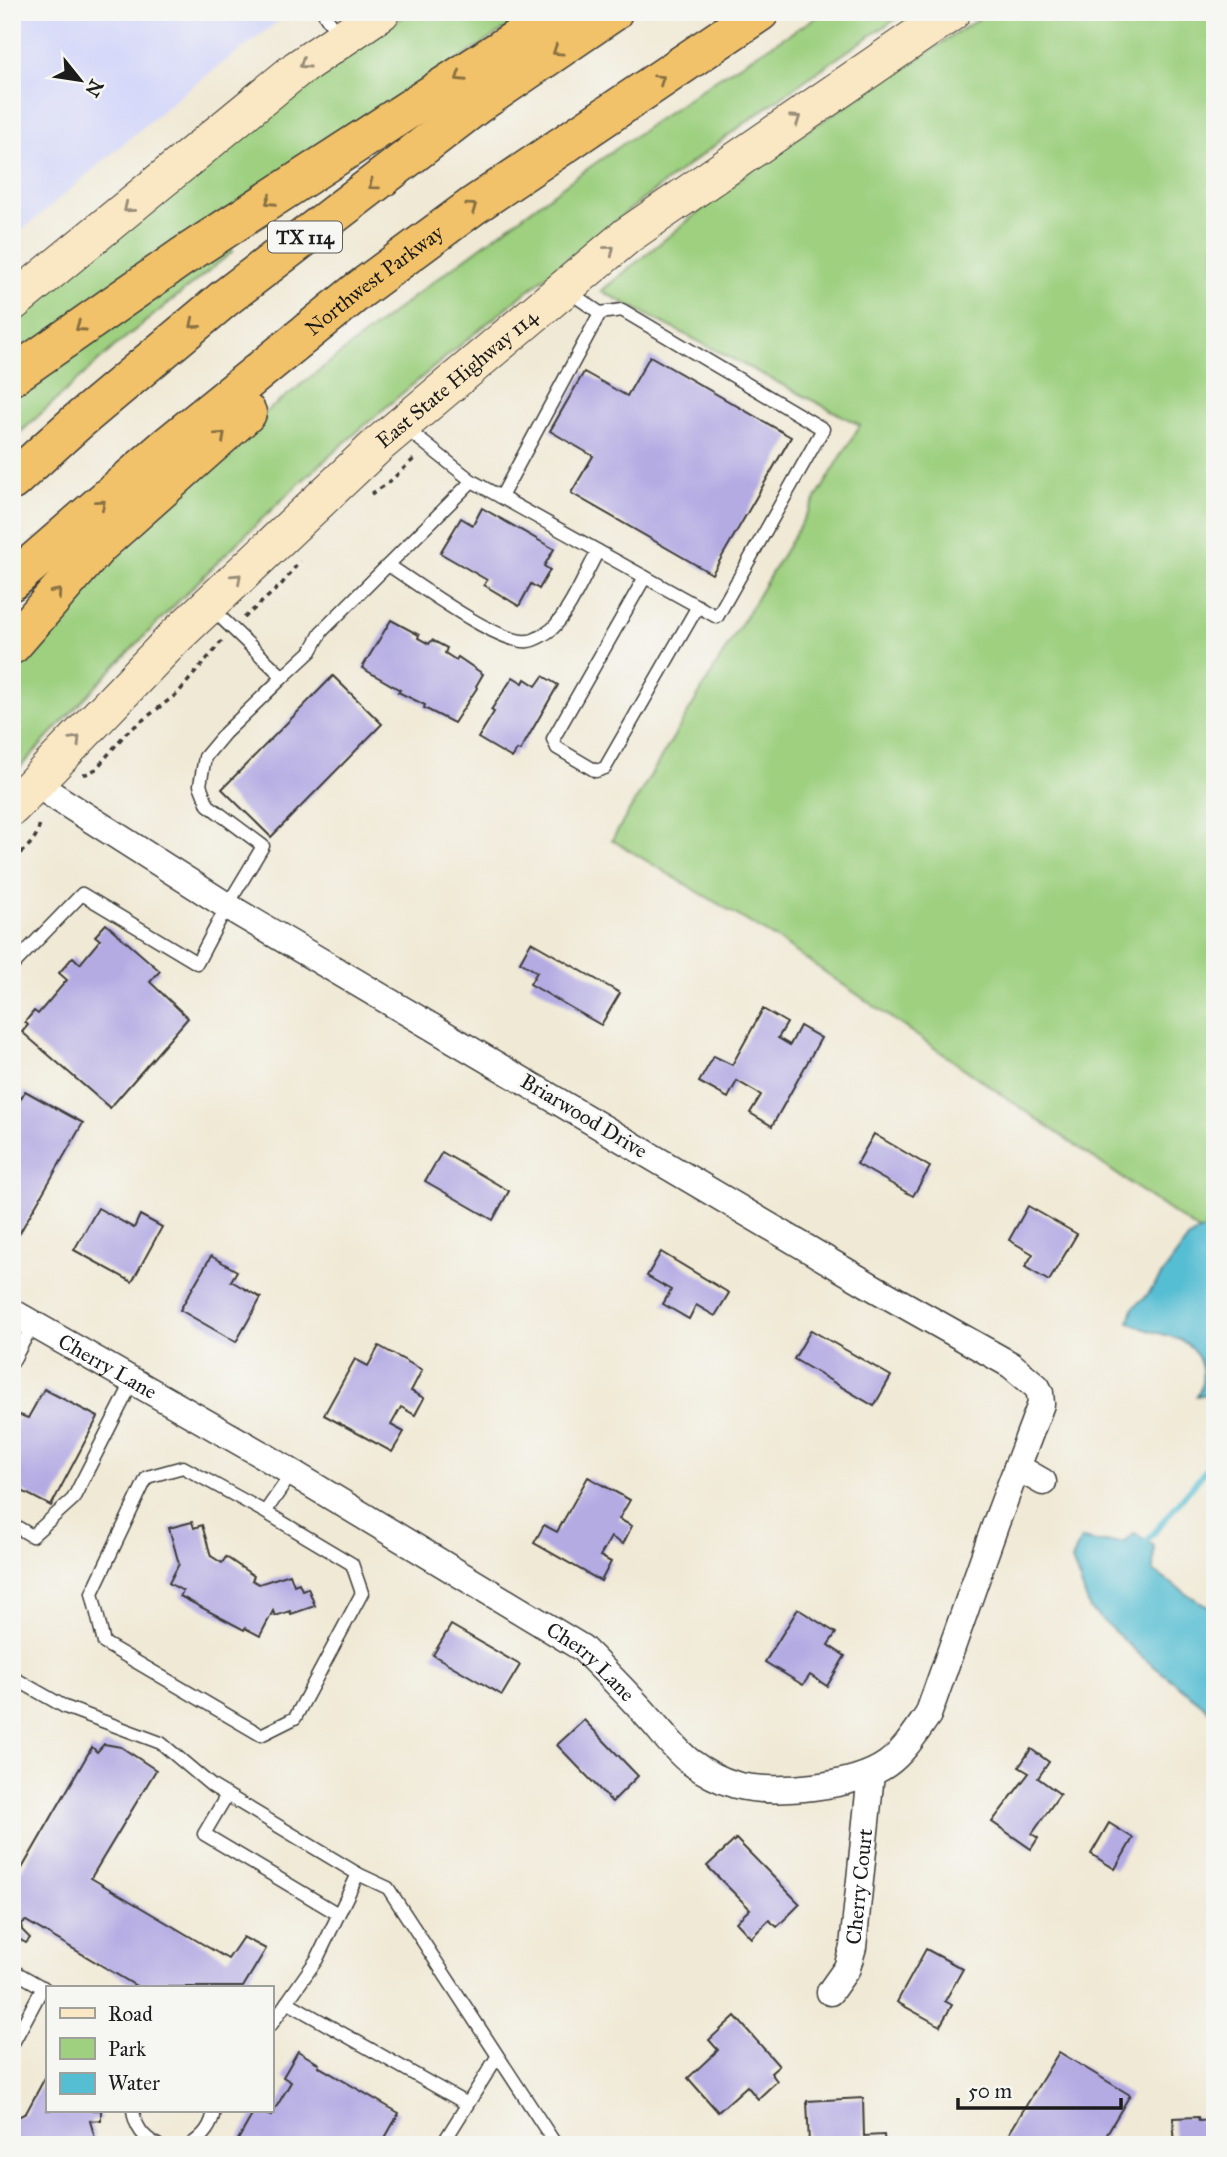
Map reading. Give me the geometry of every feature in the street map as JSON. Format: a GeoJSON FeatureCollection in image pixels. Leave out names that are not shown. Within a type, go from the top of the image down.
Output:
{"type":"FeatureCollection","features":[{"type":"Feature","properties":{"kind":"highway"},"geometry":{"type":"LineString","coordinates":[[12,376],[182,257],[558,12]]}},
{"type":"Feature","properties":{"kind":"highway","name":"TX 114"},"geometry":{"type":"LineString","coordinates":[[12,481],[76,423],[226,298],[478,104],[614,12]]}},
{"type":"Feature","properties":{"kind":"highway","name":"Northwest Parkway"},"geometry":{"type":"LineString","coordinates":[[12,581],[166,447],[358,291],[473,206],[760,12]]}},
{"type":"Feature","properties":{"kind":"highway"},"geometry":{"type":"LineString","coordinates":[[12,645],[99,545],[252,408],[334,343],[358,291]]}},
{"type":"Feature","properties":{"kind":"main road"},"geometry":{"type":"LineString","coordinates":[[12,303],[297,69],[332,26],[381,12]]}},
{"type":"Feature","properties":{"kind":"main road","name":"East State Highway 114"},"geometry":{"type":"LineString","coordinates":[[33,795],[165,647],[221,617],[415,436],[564,288],[628,235],[952,12]]}},
{"type":"Feature","properties":{"kind":"street","name":"Briarwood Drive"},"geometry":{"type":"LineString","coordinates":[[33,795],[227,906],[876,1289],[1011,1365],[1037,1387],[1041,1404],[1017,1467]]}},
{"type":"Feature","properties":{"kind":"street","name":"Cherry Lane"},"geometry":{"type":"LineString","coordinates":[[23,1318],[292,1473],[582,1648],[620,1685],[686,1759],[711,1776],[738,1785],[774,1789],[842,1784],[871,1774],[888,1763],[912,1739],[928,1716],[1017,1467]]}},
{"type":"Feature","properties":{"kind":"street"},"geometry":{"type":"LineString","coordinates":[[1017,1467],[1043,1482]]}},
{"type":"Feature","properties":{"kind":"street","name":"Cherry Court"},"geometry":{"type":"LineString","coordinates":[[830,1992],[846,1968],[853,1947],[871,1774]]}},
{"type":"Feature","properties":{"kind":"lane"},"geometry":{"type":"LineString","coordinates":[[415,436],[472,481],[718,617],[823,429],[622,310],[600,313],[564,288]]}},
{"type":"Feature","properties":{"kind":"lane"},"geometry":{"type":"LineString","coordinates":[[501,497],[600,313]]}},
{"type":"Feature","properties":{"kind":"lane"},"geometry":{"type":"LineString","coordinates":[[12,966],[82,894],[197,963],[263,846],[208,805],[200,785],[205,757],[225,733],[311,652],[322,631],[472,481]]}},
{"type":"Feature","properties":{"kind":"lane"},"geometry":{"type":"LineString","coordinates":[[388,565],[501,635],[528,642],[551,630],[569,604],[598,551]]}},
{"type":"Feature","properties":{"kind":"lane"},"geometry":{"type":"LineString","coordinates":[[645,577],[553,739],[557,748],[596,771],[605,768],[698,606]]}},
{"type":"Feature","properties":{"kind":"lane"},"geometry":{"type":"LineString","coordinates":[[221,617],[283,677]]}},
{"type":"Feature","properties":{"kind":"lane"},"geometry":{"type":"LineString","coordinates":[[12,1363],[23,1318]]}},
{"type":"Feature","properties":{"kind":"lane"},"geometry":{"type":"LineString","coordinates":[[12,1524],[32,1536],[73,1499],[133,1381]]}},
{"type":"Feature","properties":{"kind":"lane"},"geometry":{"type":"LineString","coordinates":[[183,1467],[265,1512],[352,1564],[362,1593],[295,1718],[261,1735],[104,1643],[92,1593],[147,1477],[183,1467]]}},
{"type":"Feature","properties":{"kind":"lane"},"geometry":{"type":"LineString","coordinates":[[265,1512],[292,1473]]}},
{"type":"Feature","properties":{"kind":"lane"},"geometry":{"type":"LineString","coordinates":[[12,1677],[65,1707],[161,1743],[212,1786],[358,1874],[388,1888],[556,2145]]}},
{"type":"Feature","properties":{"kind":"lane"},"geometry":{"type":"LineString","coordinates":[[227,1795],[204,1834],[338,1914]]}},
{"type":"Feature","properties":{"kind":"lane"},"geometry":{"type":"LineString","coordinates":[[273,2022],[317,1959],[358,1874]]}},
{"type":"Feature","properties":{"kind":"lane"},"geometry":{"type":"LineString","coordinates":[[12,1970],[45,1989],[12,2045]]}},
{"type":"Feature","properties":{"kind":"lane"},"geometry":{"type":"LineString","coordinates":[[287,2002],[467,2104]]}},
{"type":"Feature","properties":{"kind":"lane"},"geometry":{"type":"LineString","coordinates":[[442,2145],[497,2057]]}},
{"type":"Feature","properties":{"kind":"lane"},"geometry":{"type":"LineString","coordinates":[[134,2112],[134,2119],[141,2132],[158,2145]]}},
{"type":"Feature","properties":{"kind":"lane"},"geometry":{"type":"LineString","coordinates":[[190,2145],[202,2137],[210,2125],[213,2112]]}},
{"type":"Feature","properties":{"kind":"path"},"geometry":{"type":"LineString","coordinates":[[367,497],[387,484],[415,436]]}},
{"type":"Feature","properties":{"kind":"path"},"geometry":{"type":"LineString","coordinates":[[12,859],[30,846],[41,823],[33,795],[73,772],[86,774],[96,769],[126,733],[178,693],[221,617],[281,586],[304,555]]}},
{"type":"Feature","properties":{"kind":"shaded area"},"geometry":{"type":"Polygon","coordinates":[[[12,12],[291,12],[183,93],[12,239],[12,12]]]}},
{"type":"Feature","properties":{"kind":"green space"},"geometry":{"type":"Polygon","coordinates":[[[410,12],[530,12],[12,359],[12,318],[205,161],[410,12]]]}},
{"type":"Feature","properties":{"kind":"green space"},"geometry":{"type":"Polygon","coordinates":[[[825,12],[907,12],[808,78],[665,183],[385,408],[303,480],[191,588],[12,776],[12,661],[62,603],[252,423],[426,287],[577,176],[715,80],[825,12]]]}},
{"type":"Feature","properties":{"kind":"green space"},"geometry":{"type":"Polygon","coordinates":[[[989,12],[1215,12],[1215,1245],[1209,1241],[1210,1230],[1199,1231],[780,941],[612,840],[860,425],[601,291],[763,160],[989,12]]]}},
{"type":"Feature","properties":{"kind":"green space"},"geometry":{"type":"Polygon","coordinates":[[[231,246],[232,252],[114,347],[12,440],[12,386],[231,246]]]}},
{"type":"Feature","properties":{"kind":"water"},"geometry":{"type":"Polygon","coordinates":[[[1211,1229],[1209,1241],[1215,1245],[1215,1393],[1197,1396],[1202,1373],[1198,1357],[1193,1350],[1180,1340],[1129,1322],[1133,1308],[1148,1294],[1188,1239],[1199,1231],[1211,1229]]]}},
{"type":"Feature","properties":{"kind":"water"},"geometry":{"type":"Polygon","coordinates":[[[1135,1533],[1154,1546],[1153,1571],[1215,1609],[1215,1717],[1141,1656],[1090,1609],[1072,1560],[1081,1539],[1125,1542],[1135,1533]]]}},
{"type":"Feature","properties":{"kind":"building"},"geometry":{"type":"Polygon","coordinates":[[[650,356],[791,437],[712,574],[571,493],[593,456],[550,431],[584,372],[627,396],[650,356]]]}},
{"type":"Feature","properties":{"kind":"building"},"geometry":{"type":"Polygon","coordinates":[[[482,508],[554,549],[544,566],[550,570],[539,589],[531,584],[519,606],[484,585],[487,580],[440,553],[461,518],[473,525],[482,508]]]}},
{"type":"Feature","properties":{"kind":"building"},"geometry":{"type":"Polygon","coordinates":[[[391,620],[419,635],[418,638],[429,644],[432,640],[447,648],[445,653],[456,660],[458,657],[483,674],[454,723],[424,708],[425,705],[398,692],[400,690],[362,668],[391,620]]]}},
{"type":"Feature","properties":{"kind":"building"},"geometry":{"type":"Polygon","coordinates":[[[333,676],[382,724],[271,837],[222,789],[333,676]]]}},
{"type":"Feature","properties":{"kind":"building"},"geometry":{"type":"Polygon","coordinates":[[[543,676],[558,685],[520,751],[517,750],[512,758],[478,738],[494,712],[491,710],[513,677],[523,683],[525,679],[536,686],[543,676]]]}},
{"type":"Feature","properties":{"kind":"building"},"geometry":{"type":"Polygon","coordinates":[[[106,924],[160,971],[150,982],[188,1018],[110,1108],[22,1032],[28,1025],[25,1022],[34,1011],[38,1014],[67,980],[59,973],[73,957],[80,964],[100,940],[95,936],[106,924]]]}},
{"type":"Feature","properties":{"kind":"building"},"geometry":{"type":"Polygon","coordinates":[[[531,942],[620,993],[601,1025],[530,984],[537,972],[520,962],[531,942]]]}},
{"type":"Feature","properties":{"kind":"building"},"geometry":{"type":"Polygon","coordinates":[[[763,1009],[787,1023],[778,1038],[790,1045],[800,1026],[821,1038],[772,1126],[750,1113],[761,1095],[737,1081],[728,1098],[699,1082],[714,1056],[732,1065],[763,1009]]]}},
{"type":"Feature","properties":{"kind":"building"},"geometry":{"type":"Polygon","coordinates":[[[25,1091],[83,1123],[18,1236],[12,1233],[12,1114],[25,1091]]]}},
{"type":"Feature","properties":{"kind":"building"},"geometry":{"type":"Polygon","coordinates":[[[874,1134],[930,1167],[913,1196],[857,1164],[874,1134]]]}},
{"type":"Feature","properties":{"kind":"building"},"geometry":{"type":"Polygon","coordinates":[[[442,1152],[509,1191],[493,1220],[425,1181],[442,1152]]]}},
{"type":"Feature","properties":{"kind":"building"},"geometry":{"type":"Polygon","coordinates":[[[1028,1206],[1077,1234],[1049,1281],[1025,1267],[1033,1254],[1009,1240],[1028,1206]]]}},
{"type":"Feature","properties":{"kind":"building"},"geometry":{"type":"Polygon","coordinates":[[[98,1208],[134,1228],[140,1215],[162,1227],[132,1282],[74,1250],[98,1208]]]}},
{"type":"Feature","properties":{"kind":"building"},"geometry":{"type":"Polygon","coordinates":[[[661,1252],[729,1293],[715,1316],[696,1305],[689,1319],[663,1304],[671,1290],[647,1276],[661,1252]]]}},
{"type":"Feature","properties":{"kind":"building"},"geometry":{"type":"Polygon","coordinates":[[[211,1256],[237,1271],[231,1281],[261,1298],[236,1342],[180,1310],[211,1256]]]}},
{"type":"Feature","properties":{"kind":"building"},"geometry":{"type":"Polygon","coordinates":[[[811,1330],[891,1376],[874,1406],[794,1359],[811,1330]]]}},
{"type":"Feature","properties":{"kind":"building"},"geometry":{"type":"Polygon","coordinates":[[[379,1346],[422,1370],[411,1391],[424,1398],[415,1415],[401,1407],[391,1425],[404,1432],[392,1452],[324,1415],[355,1359],[368,1366],[379,1346]]]}},
{"type":"Feature","properties":{"kind":"building"},"geometry":{"type":"Polygon","coordinates":[[[44,1389],[98,1417],[51,1506],[12,1486],[12,1429],[20,1415],[28,1418],[44,1389]]]}},
{"type":"Feature","properties":{"kind":"building"},"geometry":{"type":"Polygon","coordinates":[[[588,1477],[630,1500],[619,1519],[632,1526],[623,1544],[611,1537],[600,1556],[611,1562],[601,1581],[534,1543],[544,1525],[557,1532],[588,1477]]]}},
{"type":"Feature","properties":{"kind":"building"},"geometry":{"type":"Polygon","coordinates":[[[192,1522],[194,1528],[202,1525],[211,1556],[222,1563],[226,1557],[254,1576],[252,1580],[259,1584],[290,1574],[294,1585],[299,1583],[302,1590],[308,1588],[315,1606],[275,1616],[273,1611],[260,1636],[180,1596],[183,1591],[169,1583],[179,1564],[169,1528],[192,1522]]]}},
{"type":"Feature","properties":{"kind":"building"},"geometry":{"type":"Polygon","coordinates":[[[798,1609],[836,1633],[828,1645],[845,1656],[827,1686],[810,1675],[803,1685],[765,1662],[798,1609]]]}},
{"type":"Feature","properties":{"kind":"building"},"geometry":{"type":"Polygon","coordinates":[[[451,1625],[520,1665],[502,1695],[433,1655],[451,1625]]]}},
{"type":"Feature","properties":{"kind":"building"},"geometry":{"type":"Polygon","coordinates":[[[584,1720],[638,1776],[612,1802],[557,1745],[584,1720]]]}},
{"type":"Feature","properties":{"kind":"building"},"geometry":{"type":"Polygon","coordinates":[[[104,1744],[121,1747],[156,1770],[91,1878],[228,1959],[243,1937],[266,1949],[244,1986],[136,1986],[26,1921],[21,1924],[22,1930],[30,1938],[26,1943],[12,1935],[12,1878],[17,1877],[92,1747],[97,1752],[104,1744]]]}},
{"type":"Feature","properties":{"kind":"building"},"geometry":{"type":"Polygon","coordinates":[[[1031,1749],[1049,1762],[1038,1778],[1060,1794],[1032,1834],[1038,1838],[1031,1849],[992,1822],[1029,1773],[1019,1767],[1031,1749]]]}},
{"type":"Feature","properties":{"kind":"building"},"geometry":{"type":"Polygon","coordinates":[[[1109,1823],[1133,1838],[1115,1869],[1091,1854],[1109,1823]]]}},
{"type":"Feature","properties":{"kind":"building"},"geometry":{"type":"Polygon","coordinates":[[[736,1839],[800,1904],[777,1927],[769,1920],[751,1938],[736,1922],[750,1909],[707,1866],[736,1839]]]}},
{"type":"Feature","properties":{"kind":"building"},"geometry":{"type":"Polygon","coordinates":[[[926,1949],[963,1969],[945,2001],[952,2005],[940,2026],[897,2002],[926,1949]]]}},
{"type":"Feature","properties":{"kind":"building"},"geometry":{"type":"Polygon","coordinates":[[[735,2016],[779,2066],[771,2073],[777,2081],[758,2099],[747,2086],[718,2112],[688,2078],[718,2050],[709,2040],[735,2016]]]}},
{"type":"Feature","properties":{"kind":"building"},"geometry":{"type":"Polygon","coordinates":[[[298,2051],[319,2064],[318,2066],[399,2113],[381,2145],[235,2145],[254,2112],[271,2116],[291,2082],[283,2077],[298,2051]]]}},
{"type":"Feature","properties":{"kind":"building"},"geometry":{"type":"Polygon","coordinates":[[[1059,2052],[1130,2095],[1100,2145],[1002,2145],[1059,2052]]]}},
{"type":"Feature","properties":{"kind":"building"},"geometry":{"type":"Polygon","coordinates":[[[46,2076],[46,2112],[101,2112],[101,2120],[90,2121],[97,2145],[18,2145],[12,2136],[12,2120],[26,2113],[46,2076]]]}},
{"type":"Feature","properties":{"kind":"building"},"geometry":{"type":"Polygon","coordinates":[[[863,2098],[864,2136],[884,2135],[885,2145],[849,2145],[849,2141],[809,2144],[807,2101],[863,2098]]]}},
{"type":"Feature","properties":{"kind":"building"},"geometry":{"type":"Polygon","coordinates":[[[1198,2117],[1199,2121],[1215,2120],[1215,2145],[1175,2145],[1173,2118],[1198,2117]]]}},
{"type":"Feature","properties":{"kind":"waterway"},"geometry":{"type":"LineString","coordinates":[[1146,1548],[1147,1541],[1215,1459]]}}]}
